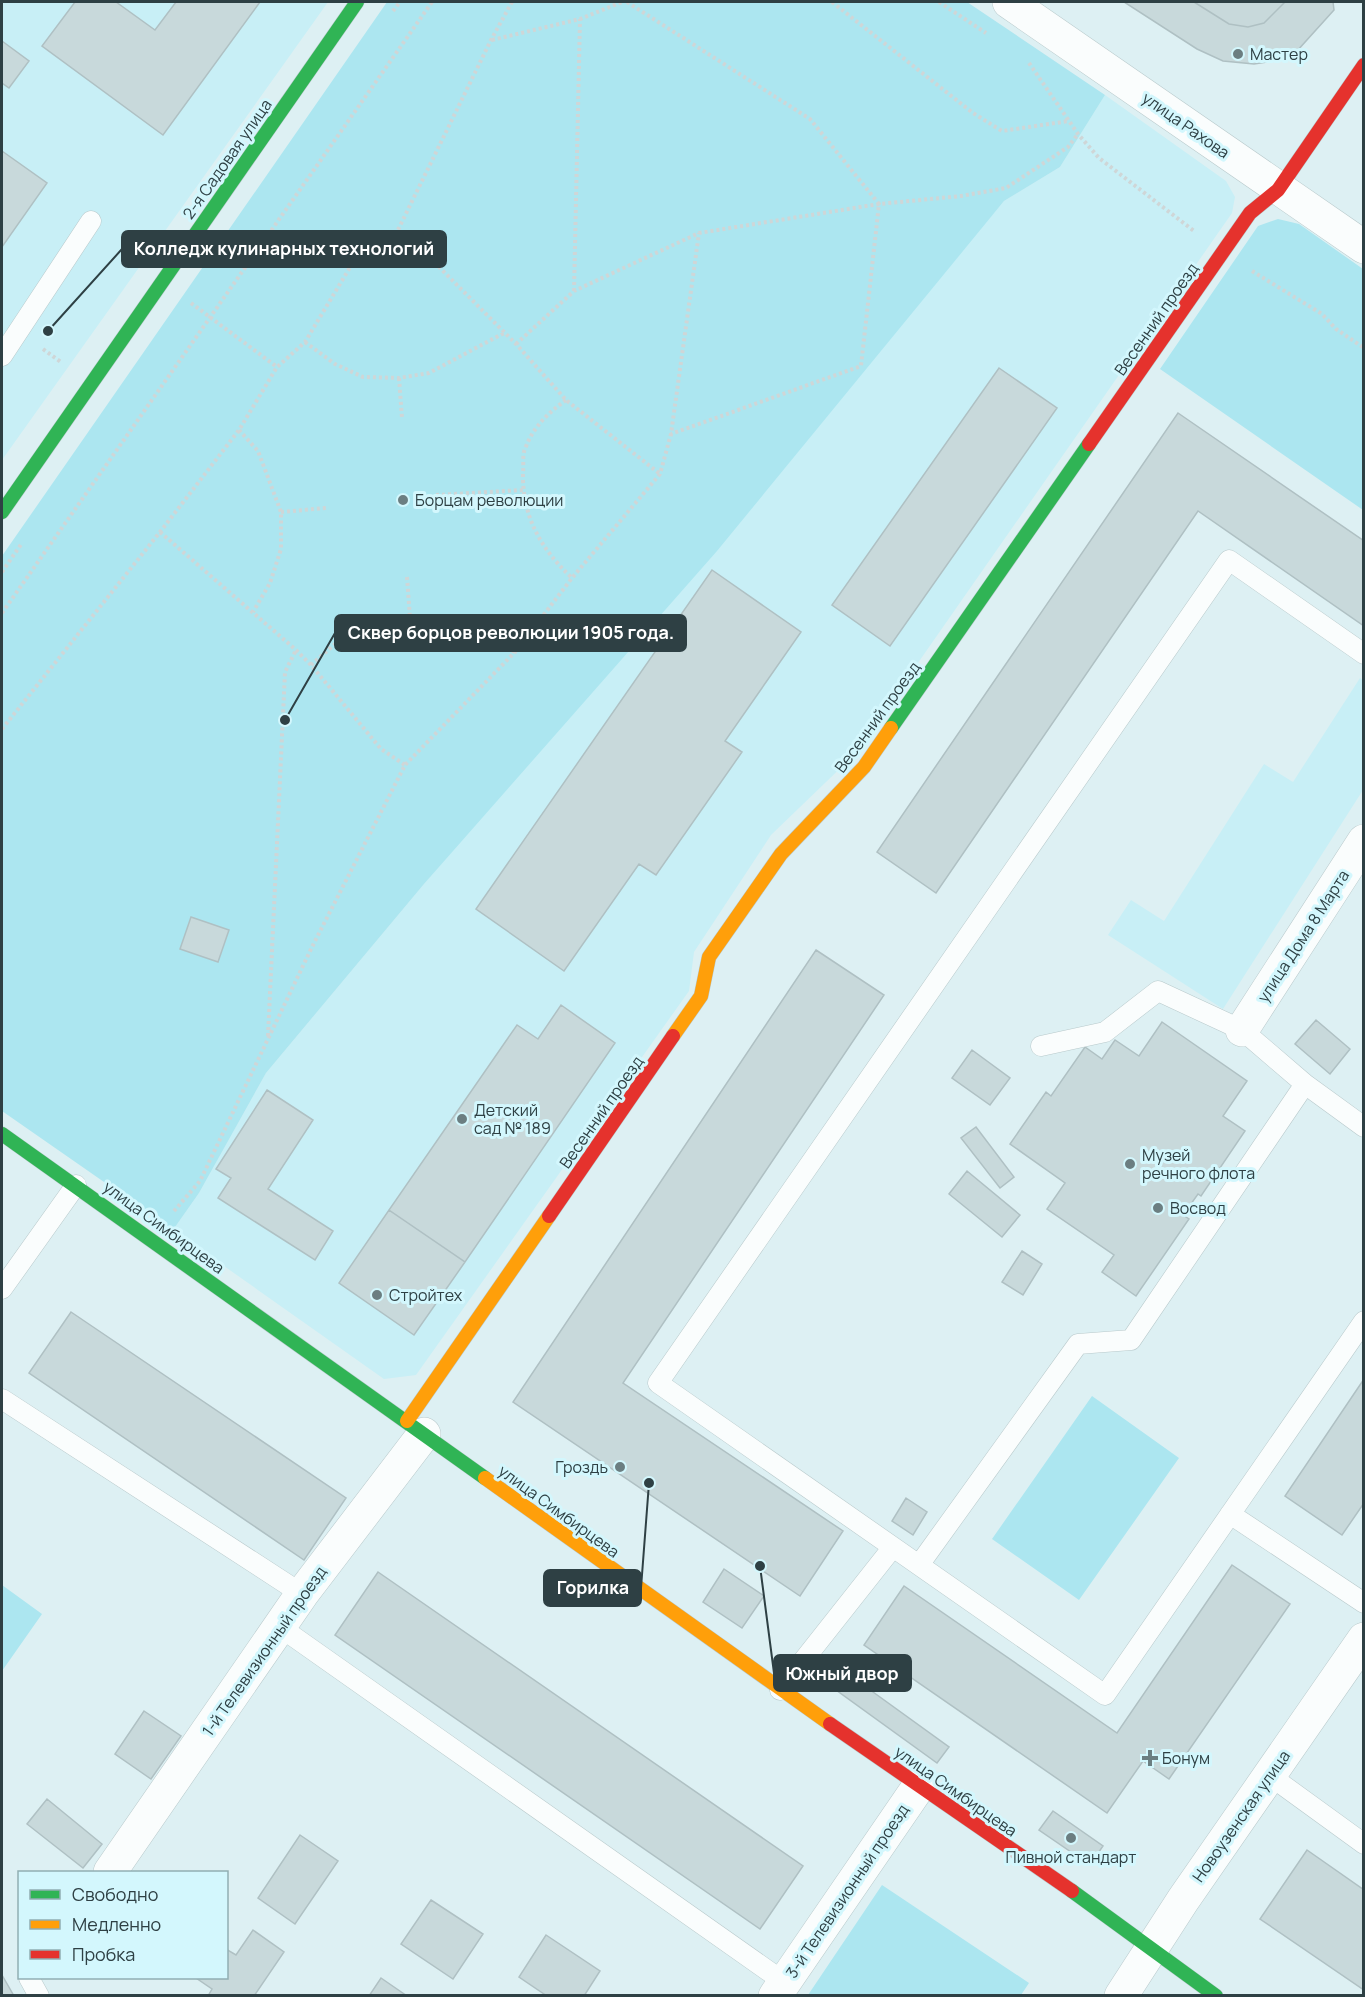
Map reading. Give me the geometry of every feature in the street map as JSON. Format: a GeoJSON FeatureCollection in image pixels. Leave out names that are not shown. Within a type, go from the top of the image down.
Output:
{"type":"FeatureCollection","features":[{"type":"Feature","properties":{"kind":"street","name":"2-я Садовая улица"},"geometry":{"type":"LineString","coordinates":[[3,505],[91,384],[357,2]]}},
{"type":"Feature","properties":{"kind":"street","name":"улица Рахова"},"geometry":{"type":"LineString","coordinates":[[1009,2],[1278,190],[1364,247]]}},
{"type":"Feature","properties":{"kind":"street","name":"Весенний проезд"},"geometry":{"type":"LineString","coordinates":[[415,1428],[701,996],[709,957],[781,854],[864,767],[1222,252],[1250,213],[1278,190],[1364,65]]}},
{"type":"Feature","properties":{"kind":"street","name":"улица Дома 8 Марта"},"geometry":{"type":"LineString","coordinates":[[1242,1030],[1364,841]]}},
{"type":"Feature","properties":{"kind":"street","name":"улица Симбирцева"},"geometry":{"type":"LineString","coordinates":[[2,1134],[780,1690],[1100,1910],[1216,1995]]}},
{"type":"Feature","properties":{"kind":"street","name":"1-й Телевизионный проезд"},"geometry":{"type":"LineString","coordinates":[[111,1871],[415,1428]]}},
{"type":"Feature","properties":{"kind":"street","name":"Новоузенская улица"},"geometry":{"type":"LineString","coordinates":[[1121,1995],[1364,1639]]}},
{"type":"Feature","properties":{"kind":"street","name":"3-й Телевизионный проезд"},"geometry":{"type":"LineString","coordinates":[[780,1989],[919,1786]]}},
{"type":"Feature","properties":{"kind":"lane"},"geometry":{"type":"LineString","coordinates":[[2,356],[91,222]]}},
{"type":"Feature","properties":{"kind":"lane"},"geometry":{"type":"LineString","coordinates":[[1364,654],[1229,560],[658,1383],[1105,1695],[1364,1321]]}},
{"type":"Feature","properties":{"kind":"lane"},"geometry":{"type":"LineString","coordinates":[[1041,1046],[1105,1032],[1158,991],[1242,1030],[1305,1084],[1364,1127]]}},
{"type":"Feature","properties":{"kind":"lane"},"geometry":{"type":"LineString","coordinates":[[919,1565],[1078,1344],[1131,1340],[1305,1084]]}},
{"type":"Feature","properties":{"kind":"lane"},"geometry":{"type":"LineString","coordinates":[[2,1289],[76,1185]]}},
{"type":"Feature","properties":{"kind":"lane"},"geometry":{"type":"LineString","coordinates":[[2,1399],[302,1594]]}},
{"type":"Feature","properties":{"kind":"lane"},"geometry":{"type":"LineString","coordinates":[[1230,1514],[1364,1603]]}},
{"type":"Feature","properties":{"kind":"lane"},"geometry":{"type":"LineString","coordinates":[[780,1690],[892,1547]]}},
{"type":"Feature","properties":{"kind":"lane"},"geometry":{"type":"LineString","coordinates":[[280,1627],[780,1989]]}},
{"type":"Feature","properties":{"kind":"lane"},"geometry":{"type":"LineString","coordinates":[[1269,1775],[1364,1844]]}},
{"type":"Feature","properties":{"kind":"lane"},"geometry":{"type":"LineString","coordinates":[[30,1979],[39,1995]]}},
{"type":"Feature","properties":{"kind":"path"},"geometry":{"type":"LineString","coordinates":[[2,613],[432,2]]}},
{"type":"Feature","properties":{"kind":"path"},"geometry":{"type":"LineString","coordinates":[[395,236],[512,2]]}},
{"type":"Feature","properties":{"kind":"path"},"geometry":{"type":"LineString","coordinates":[[491,40],[580,19],[622,2]]}},
{"type":"Feature","properties":{"kind":"path"},"geometry":{"type":"LineString","coordinates":[[627,2],[810,119],[879,204],[861,366],[671,434]]}},
{"type":"Feature","properties":{"kind":"path"},"geometry":{"type":"LineString","coordinates":[[832,2],[973,113],[1002,131],[1069,121]]}},
{"type":"Feature","properties":{"kind":"path"},"geometry":{"type":"LineString","coordinates":[[939,2],[993,38]]}},
{"type":"Feature","properties":{"kind":"path"},"geometry":{"type":"LineString","coordinates":[[574,291],[580,19]]}},
{"type":"Feature","properties":{"kind":"path"},"geometry":{"type":"LineString","coordinates":[[1020,57],[1029,63],[1078,134],[1099,158],[1222,252],[1322,315],[1336,329],[1364,348]]}},
{"type":"Feature","properties":{"kind":"path"},"geometry":{"type":"LineString","coordinates":[[516,344],[574,291],[699,233],[879,204],[961,196],[1006,188],[1068,147],[1078,134]]}},
{"type":"Feature","properties":{"kind":"path"},"geometry":{"type":"LineString","coordinates":[[171,1215],[200,1181],[312,947],[405,765],[514,652],[572,578],[660,474],[671,434],[699,233]]}},
{"type":"Feature","properties":{"kind":"path"},"geometry":{"type":"LineString","coordinates":[[2,729],[239,430],[277,367],[305,342],[368,239],[395,236],[418,246],[516,344],[566,400],[660,474]]}},
{"type":"Feature","properties":{"kind":"path"},"geometry":{"type":"LineString","coordinates":[[162,282],[277,367]]}},
{"type":"Feature","properties":{"kind":"path"},"geometry":{"type":"LineString","coordinates":[[19,333],[91,384]]}},
{"type":"Feature","properties":{"kind":"path"},"geometry":{"type":"LineString","coordinates":[[305,342],[335,364],[363,377],[399,378],[429,373],[504,333]]}},
{"type":"Feature","properties":{"kind":"path"},"geometry":{"type":"LineString","coordinates":[[399,378],[402,418]]}},
{"type":"Feature","properties":{"kind":"path"},"geometry":{"type":"LineString","coordinates":[[566,400],[544,415],[524,450],[523,490],[536,535],[556,563],[572,578]]}},
{"type":"Feature","properties":{"kind":"path"},"geometry":{"type":"LineString","coordinates":[[239,430],[258,451],[282,512],[281,549],[270,584],[252,612]]}},
{"type":"Feature","properties":{"kind":"path"},"geometry":{"type":"LineString","coordinates":[[436,495],[523,490]]}},
{"type":"Feature","properties":{"kind":"path"},"geometry":{"type":"LineString","coordinates":[[282,512],[326,508]]}},
{"type":"Feature","properties":{"kind":"path"},"geometry":{"type":"LineString","coordinates":[[160,532],[296,650],[381,749],[405,765]]}},
{"type":"Feature","properties":{"kind":"path"},"geometry":{"type":"LineString","coordinates":[[407,577],[410,618]]}},
{"type":"Feature","properties":{"kind":"path"},"geometry":{"type":"LineString","coordinates":[[311,665],[336,644],[374,622],[410,618],[450,621],[514,652]]}},
{"type":"Feature","properties":{"kind":"path"},"geometry":{"type":"LineString","coordinates":[[267,1041],[285,672],[296,650]]}},
{"type":"Feature","properties":{"kind":"shaded area"},"geometry":{"type":"Polygon","coordinates":[[[2,2],[328,2],[2,460],[2,2]]]}},
{"type":"Feature","properties":{"kind":"shaded area"},"geometry":{"type":"Polygon","coordinates":[[[387,2],[967,2],[1105,95],[1060,167],[1004,201],[717,551],[424,884],[266,1073],[199,1193],[173,1230],[2,1111],[2,556],[387,2]]]}},
{"type":"Feature","properties":{"kind":"shaded area"},"geometry":{"type":"Polygon","coordinates":[[[1105,95],[1226,181],[1235,197],[1232,213],[853,756],[771,835],[694,952],[689,991],[416,1375],[384,1379],[173,1230],[199,1193],[266,1073],[1004,201],[1060,167],[1105,95]]]}},
{"type":"Feature","properties":{"kind":"shaded area"},"geometry":{"type":"Polygon","coordinates":[[[1278,219],[1299,224],[1363,269],[1363,510],[1160,369],[1258,226],[1278,219]]]}},
{"type":"Feature","properties":{"kind":"shaded area"},"geometry":{"type":"Polygon","coordinates":[[[1360,678],[1364,681],[1363,790],[1223,1009],[1108,935],[1131,900],[1164,921],[1264,764],[1293,782],[1360,678]]]}},
{"type":"Feature","properties":{"kind":"shaded area"},"geometry":{"type":"Polygon","coordinates":[[[1092,1396],[1179,1458],[1079,1600],[992,1539],[1092,1396]]]}},
{"type":"Feature","properties":{"kind":"shaded area"},"geometry":{"type":"Polygon","coordinates":[[[2,1585],[42,1614],[2,1671],[2,1585]]]}},
{"type":"Feature","properties":{"kind":"shaded area"},"geometry":{"type":"Polygon","coordinates":[[[882,1885],[1029,1983],[1021,1995],[808,1995],[882,1885]]]}},
{"type":"Feature","properties":{"kind":"building"},"geometry":{"type":"Polygon","coordinates":[[[75,2],[116,2],[155,30],[176,2],[260,2],[163,135],[42,46],[75,2]]]}},
{"type":"Feature","properties":{"kind":"building"},"geometry":{"type":"Polygon","coordinates":[[[1124,2],[1194,2],[1229,24],[1248,27],[1264,23],[1285,2],[1333,2],[1334,10],[1296,52],[1274,61],[1254,64],[1223,61],[1197,49],[1124,2]]]}},
{"type":"Feature","properties":{"kind":"building"},"geometry":{"type":"Polygon","coordinates":[[[1194,2],[1285,2],[1264,23],[1248,27],[1229,24],[1194,2]]]}},
{"type":"Feature","properties":{"kind":"building"},"geometry":{"type":"Polygon","coordinates":[[[2,41],[29,61],[9,88],[2,83],[2,41]]]}},
{"type":"Feature","properties":{"kind":"building"},"geometry":{"type":"Polygon","coordinates":[[[2,151],[47,183],[2,247],[2,151]]]}},
{"type":"Feature","properties":{"kind":"building"},"geometry":{"type":"Polygon","coordinates":[[[999,368],[1057,408],[890,646],[832,605],[999,368]]]}},
{"type":"Feature","properties":{"kind":"building"},"geometry":{"type":"Polygon","coordinates":[[[1178,413],[1364,541],[1364,626],[1198,511],[936,893],[877,852],[1178,413]]]}},
{"type":"Feature","properties":{"kind":"building"},"geometry":{"type":"Polygon","coordinates":[[[712,570],[801,632],[725,741],[742,752],[656,875],[639,864],[564,971],[476,909],[712,570]]]}},
{"type":"Feature","properties":{"kind":"building"},"geometry":{"type":"Polygon","coordinates":[[[191,917],[229,930],[218,962],[180,949],[191,917]]]}},
{"type":"Feature","properties":{"kind":"building"},"geometry":{"type":"Polygon","coordinates":[[[816,950],[884,995],[623,1383],[843,1531],[800,1596],[513,1402],[816,950]]]}},
{"type":"Feature","properties":{"kind":"building"},"geometry":{"type":"Polygon","coordinates":[[[561,1005],[615,1043],[465,1262],[389,1210],[517,1025],[538,1039],[561,1005]]]}},
{"type":"Feature","properties":{"kind":"building"},"geometry":{"type":"Polygon","coordinates":[[[1316,1020],[1350,1049],[1330,1074],[1295,1044],[1316,1020]]]}},
{"type":"Feature","properties":{"kind":"building","name":"Музей речного флота"},"geometry":{"type":"Polygon","coordinates":[[[1162,1022],[1247,1081],[1223,1116],[1245,1131],[1201,1196],[1198,1194],[1183,1215],[1189,1219],[1136,1296],[1102,1272],[1114,1255],[1047,1209],[1065,1183],[1010,1144],[1046,1092],[1051,1096],[1085,1047],[1102,1059],[1115,1040],[1139,1056],[1162,1022]]]}},
{"type":"Feature","properties":{"kind":"building"},"geometry":{"type":"Polygon","coordinates":[[[972,1050],[1010,1078],[990,1105],[952,1078],[972,1050]]]}},
{"type":"Feature","properties":{"kind":"building"},"geometry":{"type":"Polygon","coordinates":[[[267,1090],[313,1120],[268,1189],[333,1231],[315,1260],[218,1198],[231,1178],[216,1169],[267,1090]]]}},
{"type":"Feature","properties":{"kind":"building"},"geometry":{"type":"Polygon","coordinates":[[[976,1127],[1014,1177],[1000,1188],[961,1138],[976,1127]]]}},
{"type":"Feature","properties":{"kind":"building"},"geometry":{"type":"Polygon","coordinates":[[[967,1171],[1020,1215],[1002,1237],[949,1194],[967,1171]]]}},
{"type":"Feature","properties":{"kind":"building"},"geometry":{"type":"Polygon","coordinates":[[[389,1210],[465,1262],[414,1335],[339,1283],[389,1210]]]}},
{"type":"Feature","properties":{"kind":"building"},"geometry":{"type":"Polygon","coordinates":[[[1022,1251],[1042,1264],[1023,1295],[1002,1282],[1022,1251]]]}},
{"type":"Feature","properties":{"kind":"building"},"geometry":{"type":"Polygon","coordinates":[[[71,1312],[346,1498],[304,1560],[29,1373],[71,1312]]]}},
{"type":"Feature","properties":{"kind":"building"},"geometry":{"type":"Polygon","coordinates":[[[1364,1379],[1364,1503],[1342,1535],[1285,1496],[1364,1379]]]}},
{"type":"Feature","properties":{"kind":"building"},"geometry":{"type":"Polygon","coordinates":[[[906,1498],[927,1512],[913,1535],[892,1521],[906,1498]]]}},
{"type":"Feature","properties":{"kind":"building"},"geometry":{"type":"Polygon","coordinates":[[[1232,1565],[1290,1604],[1169,1779],[1143,1761],[1107,1813],[864,1645],[904,1586],[1117,1733],[1232,1565]]]}},
{"type":"Feature","properties":{"kind":"building"},"geometry":{"type":"Polygon","coordinates":[[[724,1569],[764,1596],[742,1628],[703,1602],[724,1569]]]}},
{"type":"Feature","properties":{"kind":"building"},"geometry":{"type":"Polygon","coordinates":[[[378,1572],[803,1866],[760,1929],[335,1635],[378,1572]]]}},
{"type":"Feature","properties":{"kind":"building"},"geometry":{"type":"Polygon","coordinates":[[[837,1666],[949,1747],[937,1763],[825,1682],[837,1666]]]}},
{"type":"Feature","properties":{"kind":"building"},"geometry":{"type":"Polygon","coordinates":[[[144,1711],[181,1736],[151,1779],[115,1754],[144,1711]]]}},
{"type":"Feature","properties":{"kind":"building"},"geometry":{"type":"Polygon","coordinates":[[[47,1799],[102,1844],[83,1868],[27,1824],[47,1799]]]}},
{"type":"Feature","properties":{"kind":"building","name":"Пивной стандарт"},"geometry":{"type":"Polygon","coordinates":[[[1053,1811],[1103,1846],[1090,1865],[1039,1830],[1053,1811]]]}},
{"type":"Feature","properties":{"kind":"building"},"geometry":{"type":"Polygon","coordinates":[[[300,1835],[338,1861],[295,1924],[258,1898],[300,1835]]]}},
{"type":"Feature","properties":{"kind":"building"},"geometry":{"type":"Polygon","coordinates":[[[1307,1850],[1364,1890],[1364,1990],[1260,1919],[1307,1850]]]}},
{"type":"Feature","properties":{"kind":"building"},"geometry":{"type":"Polygon","coordinates":[[[431,1900],[483,1934],[453,1979],[401,1944],[431,1900]]]}},
{"type":"Feature","properties":{"kind":"building"},"geometry":{"type":"Polygon","coordinates":[[[253,1930],[284,1952],[254,1996],[208,1996],[212,1989],[197,1979],[228,1979],[228,1950],[236,1955],[253,1930]]]}},
{"type":"Feature","properties":{"kind":"building"},"geometry":{"type":"Polygon","coordinates":[[[546,1935],[600,1971],[584,1996],[547,1996],[519,1977],[546,1935]]]}},
{"type":"Feature","properties":{"kind":"building"},"geometry":{"type":"Polygon","coordinates":[[[2,1975],[14,1996],[2,1996],[2,1975]]]}},
{"type":"Feature","properties":{"kind":"building"},"geometry":{"type":"Polygon","coordinates":[[[381,1978],[407,1996],[369,1996],[381,1978]]]}},
{"type":"Feature","properties":{"kind":"traffic: fast"},"geometry":{"type":"LineString","coordinates":[[2,512],[357,2]]}},
{"type":"Feature","properties":{"kind":"traffic: fast"},"geometry":{"type":"LineString","coordinates":[[891,728],[1089,444]]}},
{"type":"Feature","properties":{"kind":"traffic: fast"},"geometry":{"type":"LineString","coordinates":[[2,1134],[485,1478]]}},
{"type":"Feature","properties":{"kind":"traffic: fast"},"geometry":{"type":"LineString","coordinates":[[1072,1891],[1216,1996]]}},
{"type":"Feature","properties":{"kind":"traffic: slow"},"geometry":{"type":"LineString","coordinates":[[673,1036],[701,996],[709,957],[781,854],[864,767],[891,728]]}},
{"type":"Feature","properties":{"kind":"traffic: slow"},"geometry":{"type":"LineString","coordinates":[[407,1421],[549,1216]]}},
{"type":"Feature","properties":{"kind":"traffic: slow"},"geometry":{"type":"LineString","coordinates":[[485,1478],[830,1724]]}},
{"type":"Feature","properties":{"kind":"traffic: jam"},"geometry":{"type":"LineString","coordinates":[[1089,444],[1250,213],[1278,190],[1364,65]]}},
{"type":"Feature","properties":{"kind":"traffic: jam"},"geometry":{"type":"LineString","coordinates":[[549,1216],[673,1036]]}},
{"type":"Feature","properties":{"kind":"traffic: jam"},"geometry":{"type":"LineString","coordinates":[[830,1724],[1072,1891]]}},
{"type":"Feature","properties":{"kind":"place","name":"Мастер"},"geometry":{"type":"Point","coordinates":[1238,54]}},
{"type":"Feature","properties":{"kind":"place","name":"Колледж кулинарных технологий"},"geometry":{"type":"Point","coordinates":[48,331]}},
{"type":"Feature","properties":{"kind":"place","name":"Борцам революции"},"geometry":{"type":"Point","coordinates":[403,500]}},
{"type":"Feature","properties":{"kind":"place","name":"Сквер борцов революции 1905 года."},"geometry":{"type":"Point","coordinates":[285,720]}},
{"type":"Feature","properties":{"kind":"place","name":"Детский сад № 189"},"geometry":{"type":"Point","coordinates":[462,1119]}},
{"type":"Feature","properties":{"kind":"place","name":"Музей речного флота"},"geometry":{"type":"Point","coordinates":[1130,1164]}},
{"type":"Feature","properties":{"kind":"place","name":"Восвод"},"geometry":{"type":"Point","coordinates":[1158,1208]}},
{"type":"Feature","properties":{"kind":"place","name":"Стройтех"},"geometry":{"type":"Point","coordinates":[377,1295]}},
{"type":"Feature","properties":{"kind":"place","name":"Гроздь"},"geometry":{"type":"Point","coordinates":[620,1467]}},
{"type":"Feature","properties":{"kind":"place","name":"Горилка"},"geometry":{"type":"Point","coordinates":[649,1483]}},
{"type":"Feature","properties":{"kind":"place","name":"Южный двор"},"geometry":{"type":"Point","coordinates":[760,1566]}},
{"type":"Feature","properties":{"kind":"place","name":"Бонум"},"geometry":{"type":"Point","coordinates":[1150,1758]}},
{"type":"Feature","properties":{"kind":"place","name":"Пивной стандарт"},"geometry":{"type":"Point","coordinates":[1071,1838]}}]}
